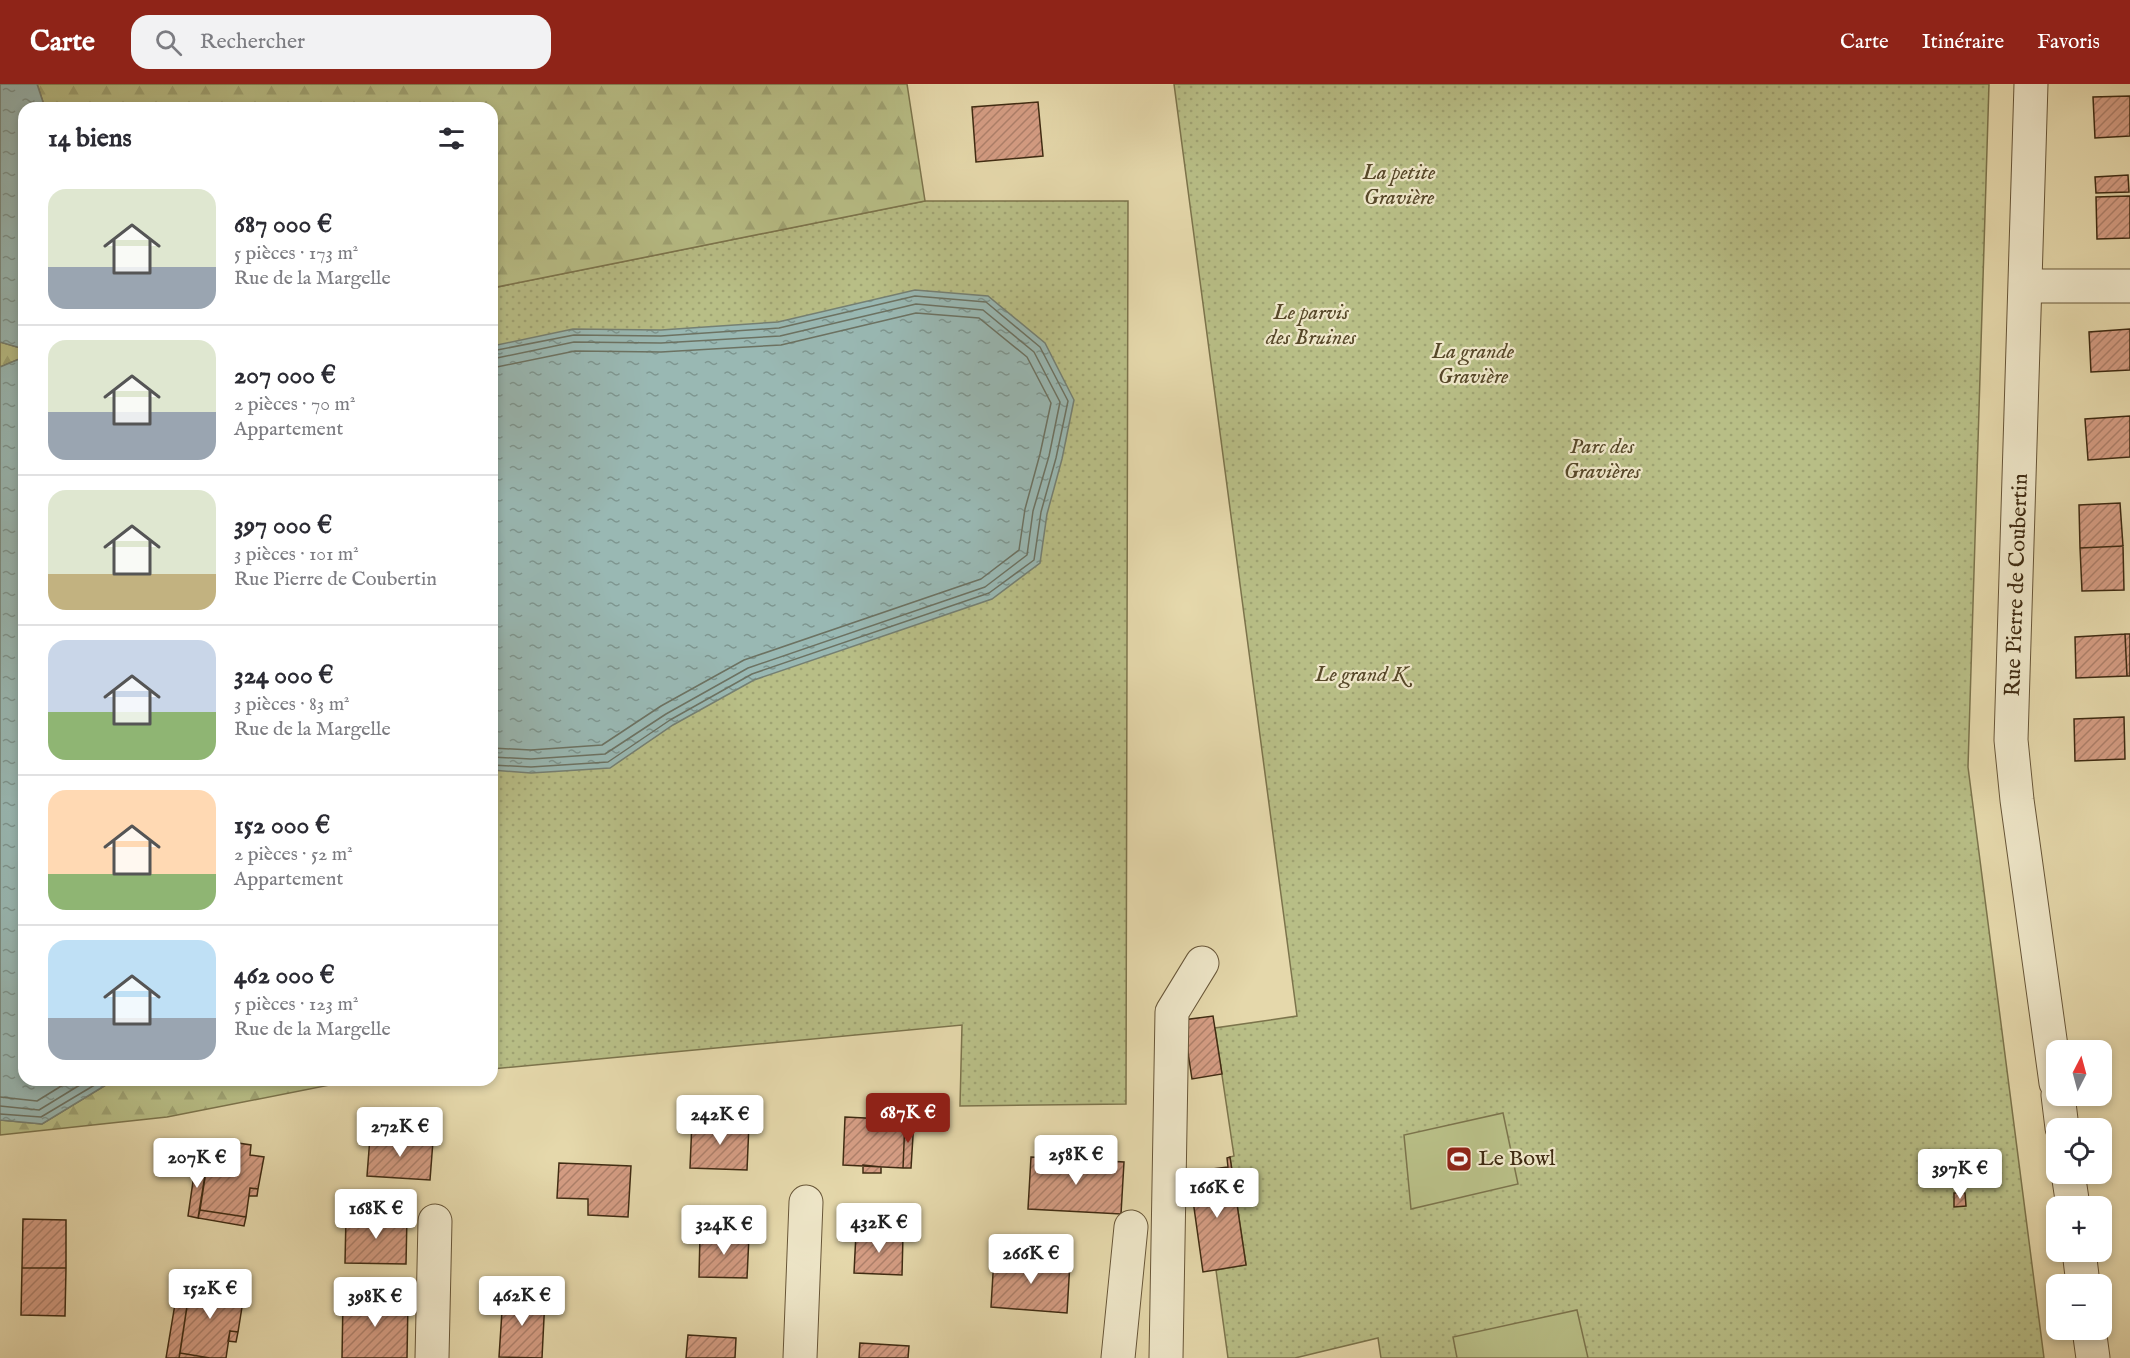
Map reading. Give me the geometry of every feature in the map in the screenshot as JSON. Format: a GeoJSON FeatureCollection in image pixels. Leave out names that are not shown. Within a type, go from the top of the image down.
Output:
{"type":"FeatureCollection","features":[{"type":"Feature","properties":{"kind":"street","name":"Rue Pierre de Coubertin"},"geometry":{"type":"LineString","coordinates":[[2031,84],[2011,740],[2050,1040]]}},
{"type":"Feature","properties":{"kind":"street"},"geometry":{"type":"LineString","coordinates":[[2026,286],[2130,286]]}},
{"type":"Feature","properties":{"kind":"street"},"geometry":{"type":"LineString","coordinates":[[1166,1358],[1172,1012],[1202,963]]}},
{"type":"Feature","properties":{"kind":"street"},"geometry":{"type":"LineString","coordinates":[[800,1358],[806,1202]]}},
{"type":"Feature","properties":{"kind":"street"},"geometry":{"type":"LineString","coordinates":[[432,1358],[435,1221]]}},
{"type":"Feature","properties":{"kind":"street"},"geometry":{"type":"LineString","coordinates":[[1118,1358],[1131,1227]]}},
{"type":"Feature","properties":{"kind":"street"},"geometry":{"type":"LineString","coordinates":[[2091,1340],[2093,1358]]}},
{"type":"Feature","properties":{"kind":"green space"},"geometry":{"type":"Polygon","coordinates":[[[37,84],[907,84],[925,201],[498,287],[498,102],[43,102],[37,84]]]}},
{"type":"Feature","properties":{"kind":"green space","name":"Parc des Gravières"},"geometry":{"type":"Polygon","coordinates":[[[1174,84],[1989,84],[1968,767],[2044,1358],[1381,1358],[1378,1338],[1295,1358],[1228,1358],[1216,1270],[1246,1265],[1230,1157],[1234,1156],[1215,1028],[1297,1016],[1174,84]]]}},
{"type":"Feature","properties":{"kind":"green space"},"geometry":{"type":"Polygon","coordinates":[[[925,201],[1128,201],[1126,1104],[960,1106],[962,1025],[498,1068],[498,287],[925,201]]]}},
{"type":"Feature","properties":{"kind":"green space"},"geometry":{"type":"Polygon","coordinates":[[[0,342],[18,347],[18,360],[0,367],[0,342]]]}},
{"type":"Feature","properties":{"kind":"green space"},"geometry":{"type":"Polygon","coordinates":[[[104,1086],[325,1086],[167,1117],[0,1135],[0,1120],[42,1124],[104,1086]]]}},
{"type":"Feature","properties":{"kind":"green space","name":"Le Bowl"},"geometry":{"type":"Polygon","coordinates":[[[1503,1113],[1518,1184],[1411,1209],[1404,1135],[1503,1113]]]}},
{"type":"Feature","properties":{"kind":"green space"},"geometry":{"type":"Polygon","coordinates":[[[1577,1310],[1588,1358],[1457,1358],[1453,1337],[1577,1310]]]}},
{"type":"Feature","properties":{"kind":"water"},"geometry":{"type":"Polygon","coordinates":[[[0,84],[37,84],[43,102],[18,102],[18,347],[0,342],[0,84]]]}},
{"type":"Feature","properties":{"kind":"water"},"geometry":{"type":"Polygon","coordinates":[[[915,290],[988,296],[1045,343],[1074,400],[1062,459],[1047,514],[1040,563],[992,599],[754,680],[673,725],[610,768],[531,773],[498,770],[498,345],[573,329],[661,330],[778,322],[915,290]]]}},
{"type":"Feature","properties":{"kind":"water"},"geometry":{"type":"Polygon","coordinates":[[[18,360],[18,1086],[104,1086],[42,1124],[0,1120],[0,367],[18,360]]]}},
{"type":"Feature","properties":{"kind":"building"},"geometry":{"type":"Polygon","coordinates":[[[2130,96],[2130,136],[2095,138],[2093,97],[2130,96]]]}},
{"type":"Feature","properties":{"kind":"building"},"geometry":{"type":"Polygon","coordinates":[[[1038,102],[1043,156],[976,162],[972,107],[1038,102]]]}},
{"type":"Feature","properties":{"kind":"building"},"geometry":{"type":"Polygon","coordinates":[[[2128,175],[2129,192],[2096,193],[2095,177],[2128,175]]]}},
{"type":"Feature","properties":{"kind":"building"},"geometry":{"type":"Polygon","coordinates":[[[2130,196],[2130,238],[2097,239],[2096,197],[2130,196]]]}},
{"type":"Feature","properties":{"kind":"building"},"geometry":{"type":"Polygon","coordinates":[[[2130,329],[2130,370],[2091,372],[2089,332],[2130,329]]]}},
{"type":"Feature","properties":{"kind":"building"},"geometry":{"type":"Polygon","coordinates":[[[2130,416],[2130,457],[2088,460],[2085,419],[2130,416]]]}},
{"type":"Feature","properties":{"kind":"building"},"geometry":{"type":"Polygon","coordinates":[[[2120,503],[2123,546],[2080,548],[2079,505],[2120,503]]]}},
{"type":"Feature","properties":{"kind":"building"},"geometry":{"type":"Polygon","coordinates":[[[2123,546],[2124,590],[2082,591],[2080,548],[2123,546]]]}},
{"type":"Feature","properties":{"kind":"building"},"geometry":{"type":"Polygon","coordinates":[[[2125,634],[2130,634],[2130,676],[2127,676],[2125,634]]]}},
{"type":"Feature","properties":{"kind":"building"},"geometry":{"type":"Polygon","coordinates":[[[2125,634],[2127,676],[2076,678],[2075,637],[2125,634]]]}},
{"type":"Feature","properties":{"kind":"building"},"geometry":{"type":"Polygon","coordinates":[[[2124,717],[2125,759],[2075,761],[2074,719],[2124,717]]]}},
{"type":"Feature","properties":{"kind":"building"},"geometry":{"type":"Polygon","coordinates":[[[1213,1016],[1222,1074],[1192,1079],[1183,1020],[1213,1016]]]}},
{"type":"Feature","properties":{"kind":"building"},"geometry":{"type":"Polygon","coordinates":[[[698,1104],[743,1106],[742,1124],[697,1122],[698,1104]]]}},
{"type":"Feature","properties":{"kind":"building"},"geometry":{"type":"Polygon","coordinates":[[[845,1117],[905,1120],[903,1168],[843,1165],[845,1117]]]}},
{"type":"Feature","properties":{"kind":"building"},"geometry":{"type":"Polygon","coordinates":[[[905,1120],[914,1120],[911,1168],[903,1168],[905,1120]]]}},
{"type":"Feature","properties":{"kind":"building"},"geometry":{"type":"Polygon","coordinates":[[[692,1122],[749,1124],[747,1170],[690,1168],[692,1122]]]}},
{"type":"Feature","properties":{"kind":"building"},"geometry":{"type":"Polygon","coordinates":[[[370,1137],[433,1141],[430,1180],[367,1176],[370,1137]]]}},
{"type":"Feature","properties":{"kind":"building"},"geometry":{"type":"Polygon","coordinates":[[[211,1139],[251,1145],[250,1155],[264,1157],[258,1189],[250,1188],[246,1217],[200,1210],[211,1139]]]}},
{"type":"Feature","properties":{"kind":"building"},"geometry":{"type":"Polygon","coordinates":[[[1031,1157],[1124,1162],[1121,1214],[1028,1209],[1031,1157]]]}},
{"type":"Feature","properties":{"kind":"building"},"geometry":{"type":"Polygon","coordinates":[[[1230,1157],[1246,1265],[1203,1272],[1189,1172],[1228,1167],[1227,1158],[1230,1157]]]}},
{"type":"Feature","properties":{"kind":"building"},"geometry":{"type":"Polygon","coordinates":[[[196,1161],[207,1163],[198,1218],[188,1216],[196,1161]]]}},
{"type":"Feature","properties":{"kind":"building"},"geometry":{"type":"Polygon","coordinates":[[[559,1163],[631,1166],[628,1217],[588,1215],[588,1199],[557,1198],[559,1163]]]}},
{"type":"Feature","properties":{"kind":"building"},"geometry":{"type":"Polygon","coordinates":[[[863,1165],[881,1167],[881,1173],[863,1173],[863,1165]]]}},
{"type":"Feature","properties":{"kind":"building"},"geometry":{"type":"Polygon","coordinates":[[[250,1188],[258,1189],[257,1196],[249,1196],[250,1188]]]}},
{"type":"Feature","properties":{"kind":"building"},"geometry":{"type":"Polygon","coordinates":[[[1954,1193],[1965,1193],[1966,1206],[1954,1207],[1954,1193]]]}},
{"type":"Feature","properties":{"kind":"building"},"geometry":{"type":"Polygon","coordinates":[[[200,1210],[246,1217],[244,1226],[198,1218],[200,1210]]]}},
{"type":"Feature","properties":{"kind":"building"},"geometry":{"type":"Polygon","coordinates":[[[346,1216],[407,1216],[406,1264],[345,1263],[346,1216]]]}},
{"type":"Feature","properties":{"kind":"building"},"geometry":{"type":"Polygon","coordinates":[[[23,1219],[66,1220],[66,1268],[22,1268],[23,1219]]]}},
{"type":"Feature","properties":{"kind":"building"},"geometry":{"type":"Polygon","coordinates":[[[856,1233],[903,1235],[902,1275],[854,1273],[856,1233]]]}},
{"type":"Feature","properties":{"kind":"building"},"geometry":{"type":"Polygon","coordinates":[[[700,1235],[749,1236],[747,1278],[699,1277],[700,1235]]]}},
{"type":"Feature","properties":{"kind":"building"},"geometry":{"type":"Polygon","coordinates":[[[994,1257],[1070,1262],[1067,1313],[991,1307],[994,1257]]]}},
{"type":"Feature","properties":{"kind":"building"},"geometry":{"type":"Polygon","coordinates":[[[22,1268],[66,1268],[65,1316],[21,1315],[22,1268]]]}},
{"type":"Feature","properties":{"kind":"building"},"geometry":{"type":"Polygon","coordinates":[[[191,1280],[230,1287],[228,1299],[243,1301],[238,1332],[230,1331],[226,1358],[180,1353],[191,1280]]]}},
{"type":"Feature","properties":{"kind":"building"},"geometry":{"type":"Polygon","coordinates":[[[503,1296],[545,1298],[542,1358],[499,1357],[503,1296]]]}},
{"type":"Feature","properties":{"kind":"building"},"geometry":{"type":"Polygon","coordinates":[[[343,1298],[408,1299],[407,1358],[342,1358],[343,1298]]]}},
{"type":"Feature","properties":{"kind":"building"},"geometry":{"type":"Polygon","coordinates":[[[175,1304],[187,1306],[179,1358],[166,1358],[175,1304]]]}},
{"type":"Feature","properties":{"kind":"building"},"geometry":{"type":"Polygon","coordinates":[[[230,1331],[238,1332],[236,1342],[228,1341],[230,1331]]]}},
{"type":"Feature","properties":{"kind":"building"},"geometry":{"type":"Polygon","coordinates":[[[688,1335],[736,1338],[735,1358],[686,1358],[688,1335]]]}},
{"type":"Feature","properties":{"kind":"building"},"geometry":{"type":"Polygon","coordinates":[[[860,1343],[909,1346],[908,1358],[859,1358],[860,1343]]]}},
{"type":"Feature","properties":{"kind":"building"},"geometry":{"type":"Polygon","coordinates":[[[180,1353],[210,1358],[179,1358],[180,1353]]]}},
{"type":"Feature","properties":{"kind":"place","name":"Le Bowl"},"geometry":{"type":"Point","coordinates":[1459,1159]}},
{"type":"Feature","properties":{"kind":"park label","name":"La petite Gravière"},"geometry":{"type":"Point","coordinates":[1399,186]}},
{"type":"Feature","properties":{"kind":"park label","name":"Le parvis des Bruines"},"geometry":{"type":"Point","coordinates":[1311,326]}},
{"type":"Feature","properties":{"kind":"park label","name":"La grande Gravière"},"geometry":{"type":"Point","coordinates":[1473,364]}},
{"type":"Feature","properties":{"kind":"park label","name":"Le grand K"},"geometry":{"type":"Point","coordinates":[1361,675]}}]}
